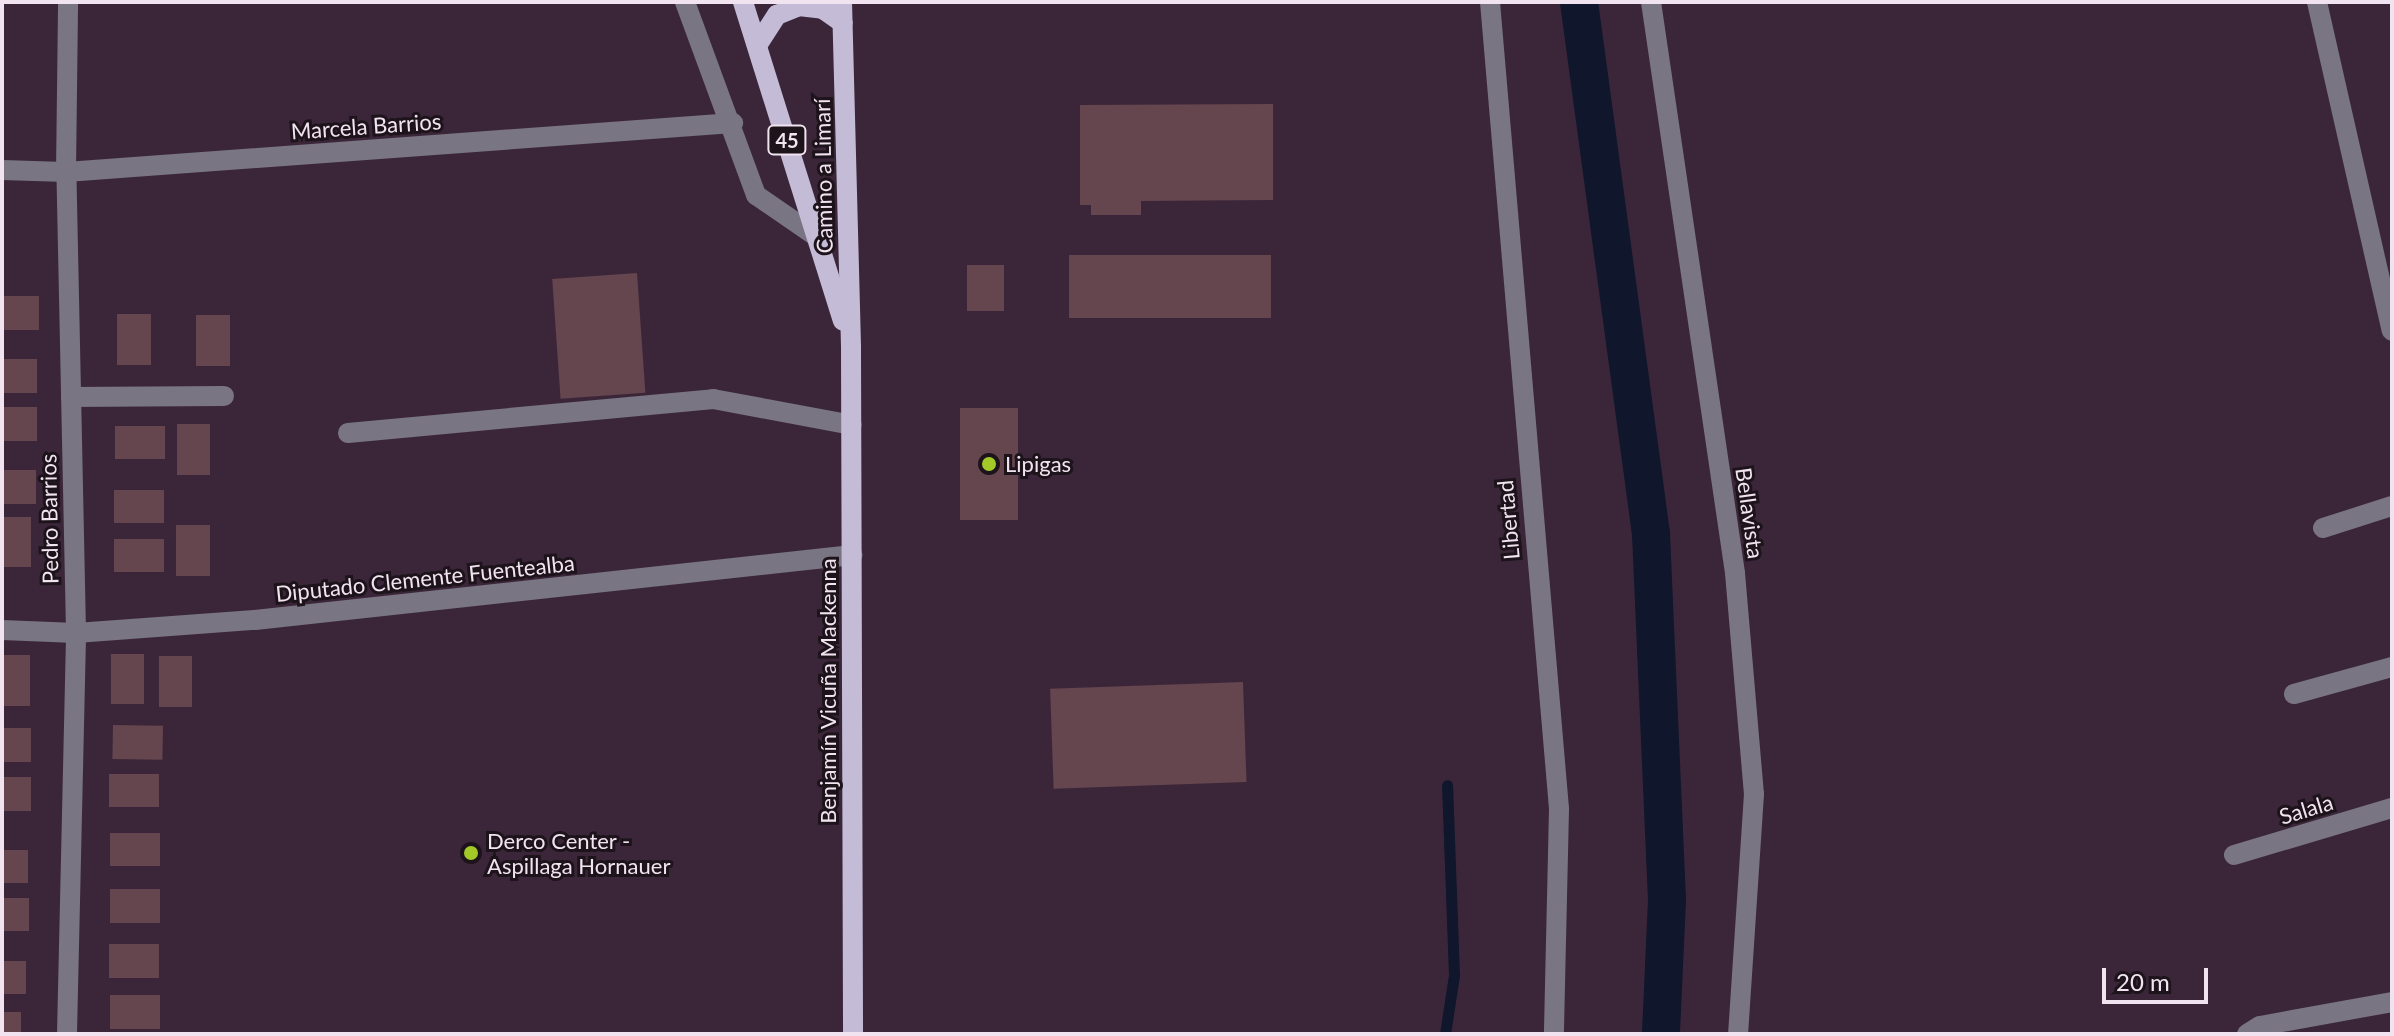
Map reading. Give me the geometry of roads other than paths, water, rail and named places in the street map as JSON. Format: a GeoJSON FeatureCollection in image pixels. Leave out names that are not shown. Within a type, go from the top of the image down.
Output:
{"type":"FeatureCollection","features":[{"type":"Feature","properties":{"kind":"main road","name":"45"},"geometry":{"type":"LineString","coordinates":[[743,2],[851,348]]}},
{"type":"Feature","properties":{"kind":"main road","name":"Camino a Limarí"},"geometry":{"type":"LineString","coordinates":[[842,2],[851,348]]}},
{"type":"Feature","properties":{"kind":"main road"},"geometry":{"type":"LineString","coordinates":[[758,44],[777,15],[799,6],[823,9],[843,23]]}},
{"type":"Feature","properties":{"kind":"main road","name":"Benjamín Vicuña Mackenna"},"geometry":{"type":"LineString","coordinates":[[851,348],[853,1034]]}},
{"type":"Feature","properties":{"kind":"street","name":"Pedro Barrios"},"geometry":{"type":"LineString","coordinates":[[67,1034],[76,633],[66,172],[68,2]]}},
{"type":"Feature","properties":{"kind":"street"},"geometry":{"type":"LineString","coordinates":[[685,2],[733,123],[756,195],[817,237]]}},
{"type":"Feature","properties":{"kind":"street","name":"Libertad"},"geometry":{"type":"LineString","coordinates":[[1490,2],[1559,809],[1554,1034]]}},
{"type":"Feature","properties":{"kind":"street","name":"Bellavista"},"geometry":{"type":"LineString","coordinates":[[1651,2],[1735,573],[1754,794],[1738,1034]]}},
{"type":"Feature","properties":{"kind":"street"},"geometry":{"type":"LineString","coordinates":[[2317,2],[2392,331]]}},
{"type":"Feature","properties":{"kind":"street","name":"Marcela Barrios"},"geometry":{"type":"LineString","coordinates":[[2,170],[66,172],[733,123]]}},
{"type":"Feature","properties":{"kind":"street"},"geometry":{"type":"LineString","coordinates":[[71,397],[224,396]]}},
{"type":"Feature","properties":{"kind":"street"},"geometry":{"type":"LineString","coordinates":[[348,433],[713,399],[852,425]]}},
{"type":"Feature","properties":{"kind":"street"},"geometry":{"type":"LineString","coordinates":[[2323,528],[2392,506]]}},
{"type":"Feature","properties":{"kind":"street","name":"Diputado Clemente Fuentealba"},"geometry":{"type":"LineString","coordinates":[[2,630],[76,633],[255,620],[852,555]]}},
{"type":"Feature","properties":{"kind":"street"},"geometry":{"type":"LineString","coordinates":[[2294,694],[2392,667]]}},
{"type":"Feature","properties":{"kind":"street","name":"Salala"},"geometry":{"type":"LineString","coordinates":[[2234,855],[2392,808]]}},
{"type":"Feature","properties":{"kind":"street"},"geometry":{"type":"LineString","coordinates":[[2247,1034],[2260,1026],[2392,1002]]}},
{"type":"Feature","properties":{"kind":"waterway"},"geometry":{"type":"LineString","coordinates":[[1579,2],[1651,534],[1667,900],[1661,1034]]}},
{"type":"Feature","properties":{"kind":"waterway"},"geometry":{"type":"LineString","coordinates":[[1445,1034],[1454,975],[1447,785]]}},
{"type":"Feature","properties":{"kind":"place","name":"Lipigas"},"geometry":{"type":"Point","coordinates":[989,464]}},
{"type":"Feature","properties":{"kind":"place","name":"Derco Center - Aspillaga Hornauer"},"geometry":{"type":"Point","coordinates":[471,853]}}]}
